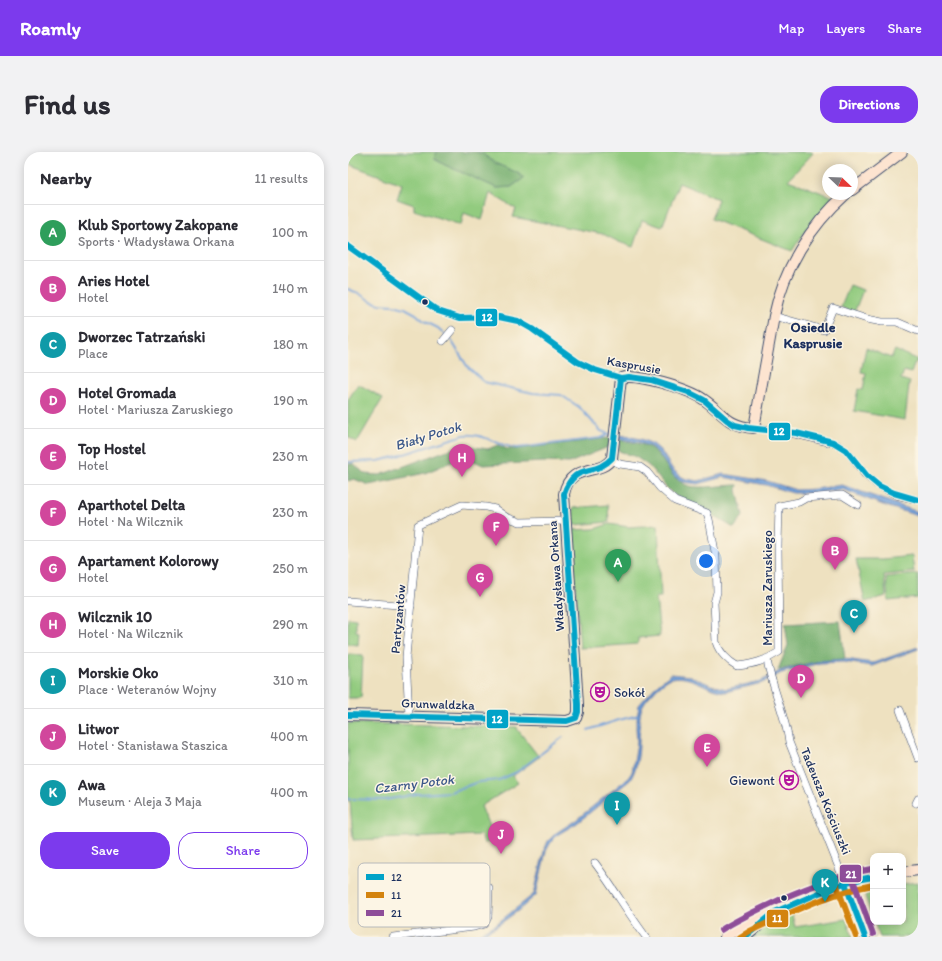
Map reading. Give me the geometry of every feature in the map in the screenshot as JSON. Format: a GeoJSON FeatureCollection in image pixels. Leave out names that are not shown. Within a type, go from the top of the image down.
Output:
{"type":"FeatureCollection","features":[{"type":"Feature","properties":{"kind":"street"},"geometry":{"type":"LineString","coordinates":[[858,185],[902,152]]}},
{"type":"Feature","properties":{"kind":"street"},"geometry":{"type":"LineString","coordinates":[[754,428],[777,301],[787,274],[802,247],[824,216],[840,200]]}},
{"type":"Feature","properties":{"kind":"street","name":"Kasprusie"},"geometry":{"type":"LineString","coordinates":[[349,250],[438,311],[458,318],[500,317],[516,320],[531,328],[578,362],[595,370],[621,378],[625,377],[649,380],[667,384],[686,391],[705,400],[732,423],[741,427],[777,430],[837,444],[847,452],[863,473],[876,485],[896,495],[918,500]]}},
{"type":"Feature","properties":{"kind":"street"},"geometry":{"type":"LineString","coordinates":[[774,316],[824,330],[833,308],[867,319],[882,322],[897,322],[918,331]]}},
{"type":"Feature","properties":{"kind":"street"},"geometry":{"type":"LineString","coordinates":[[443,341],[452,330]]}},
{"type":"Feature","properties":{"kind":"street"},"geometry":{"type":"LineString","coordinates":[[621,378],[611,460],[620,464],[640,467],[647,472],[660,488],[675,500],[707,514],[716,557],[717,592],[714,603],[716,642],[718,647],[724,655],[737,666],[767,660]]}},
{"type":"Feature","properties":{"kind":"street","name":"Władysława Orkana"},"geometry":{"type":"LineString","coordinates":[[576,718],[578,704],[564,494],[570,479],[581,472],[606,464],[611,460]]}},
{"type":"Feature","properties":{"kind":"street","name":"Mariusza Zaruskiego"},"geometry":{"type":"LineString","coordinates":[[789,742],[788,731],[771,680],[767,660],[779,652],[778,546],[780,506],[799,502],[806,498],[842,495],[858,505]]}},
{"type":"Feature","properties":{"kind":"street","name":"Partyzantów"},"geometry":{"type":"LineString","coordinates":[[409,716],[406,657],[418,524],[462,505],[490,508],[510,519],[520,522],[565,521]]}},
{"type":"Feature","properties":{"kind":"street"},"geometry":{"type":"LineString","coordinates":[[348,602],[411,606]]}},
{"type":"Feature","properties":{"kind":"street"},"geometry":{"type":"LineString","coordinates":[[900,710],[918,758]]}},
{"type":"Feature","properties":{"kind":"street","name":"Grunwaldzka"},"geometry":{"type":"LineString","coordinates":[[348,715],[566,721],[576,718]]}},
{"type":"Feature","properties":{"kind":"street","name":"Tadeusza Kościuszki"},"geometry":{"type":"LineString","coordinates":[[789,742],[865,937]]}},
{"type":"Feature","properties":{"kind":"street"},"geometry":{"type":"LineString","coordinates":[[595,863],[613,887],[632,918],[646,937]]}},
{"type":"Feature","properties":{"kind":"street"},"geometry":{"type":"LineString","coordinates":[[906,872],[918,870]]}},
{"type":"Feature","properties":{"kind":"street"},"geometry":{"type":"LineString","coordinates":[[725,937],[746,924],[813,894],[845,883],[870,878]]}},
{"type":"Feature","properties":{"kind":"street"},"geometry":{"type":"LineString","coordinates":[[745,937],[775,912]]}},
{"type":"Feature","properties":{"kind":"street"},"geometry":{"type":"LineString","coordinates":[[393,937],[466,927]]}},
{"type":"Feature","properties":{"kind":"green space"},"geometry":{"type":"Polygon","coordinates":[[[348,152],[436,152],[434,159],[497,188],[511,187],[524,178],[514,171],[495,164],[476,152],[812,152],[813,153],[788,180],[822,193],[822,200],[834,200],[829,203],[805,231],[792,251],[711,219],[718,199],[679,183],[662,227],[642,220],[633,247],[603,234],[513,217],[516,209],[490,193],[482,220],[464,213],[461,225],[414,210],[414,205],[397,199],[402,184],[348,164],[348,152]]]}},
{"type":"Feature","properties":{"kind":"green space"},"geometry":{"type":"Polygon","coordinates":[[[436,152],[476,152],[483,154],[495,163],[518,173],[524,178],[511,187],[497,188],[445,165],[434,158],[436,152]]]}},
{"type":"Feature","properties":{"kind":"green space"},"geometry":{"type":"Polygon","coordinates":[[[850,285],[863,290],[854,313],[841,307],[850,285]]]}},
{"type":"Feature","properties":{"kind":"green space"},"geometry":{"type":"Polygon","coordinates":[[[866,348],[891,358],[895,350],[918,360],[918,362],[915,362],[911,373],[904,371],[901,379],[910,382],[905,420],[854,411],[858,389],[863,390],[866,373],[861,372],[866,348]]]}},
{"type":"Feature","properties":{"kind":"green space"},"geometry":{"type":"Polygon","coordinates":[[[358,384],[383,398],[357,442],[348,437],[348,400],[358,384]]]}},
{"type":"Feature","properties":{"kind":"green space"},"geometry":{"type":"Polygon","coordinates":[[[610,438],[611,446],[569,463],[544,462],[483,465],[470,459],[456,460],[425,473],[369,485],[354,479],[348,481],[348,464],[354,464],[365,474],[380,475],[461,445],[488,449],[498,445],[507,449],[517,449],[610,438]]]}},
{"type":"Feature","properties":{"kind":"green space"},"geometry":{"type":"Polygon","coordinates":[[[619,440],[641,444],[652,449],[661,458],[676,479],[689,486],[706,487],[738,485],[737,490],[743,516],[734,528],[712,515],[710,511],[675,496],[649,466],[636,457],[619,451],[619,440]]]}},
{"type":"Feature","properties":{"kind":"green space"},"geometry":{"type":"Polygon","coordinates":[[[608,505],[609,522],[574,525],[573,508],[608,505]]]}},
{"type":"Feature","properties":{"kind":"green space"},"geometry":{"type":"Polygon","coordinates":[[[609,524],[629,527],[658,525],[661,597],[656,597],[660,636],[638,638],[638,644],[580,648],[571,530],[594,529],[609,524]]]}},
{"type":"Feature","properties":{"kind":"green space"},"geometry":{"type":"Polygon","coordinates":[[[912,556],[914,572],[884,575],[886,596],[865,602],[856,559],[883,559],[912,556]]]}},
{"type":"Feature","properties":{"kind":"green space"},"geometry":{"type":"Polygon","coordinates":[[[918,574],[918,598],[888,601],[886,577],[918,574]]]}},
{"type":"Feature","properties":{"kind":"green space"},"geometry":{"type":"Polygon","coordinates":[[[348,618],[356,619],[356,631],[359,632],[358,645],[348,645],[348,618]]]}},
{"type":"Feature","properties":{"kind":"green space"},"geometry":{"type":"Polygon","coordinates":[[[840,621],[845,659],[820,661],[778,670],[788,645],[785,624],[840,621]]]}},
{"type":"Feature","properties":{"kind":"green space"},"geometry":{"type":"Polygon","coordinates":[[[348,654],[363,655],[361,698],[348,698],[348,654]]]}},
{"type":"Feature","properties":{"kind":"green space"},"geometry":{"type":"Polygon","coordinates":[[[348,723],[517,727],[539,757],[513,776],[518,783],[481,806],[494,839],[490,842],[484,843],[481,835],[353,840],[350,801],[348,801],[348,723]]]}},
{"type":"Feature","properties":{"kind":"green space"},"geometry":{"type":"Polygon","coordinates":[[[918,882],[918,937],[880,937],[875,925],[906,925],[906,884],[918,882]]]}},
{"type":"Feature","properties":{"kind":"green space"},"geometry":{"type":"Polygon","coordinates":[[[870,889],[870,911],[865,896],[870,889]]]}},
{"type":"Feature","properties":{"kind":"green space"},"geometry":{"type":"Polygon","coordinates":[[[862,903],[875,937],[871,937],[859,904],[862,903]]]}},
{"type":"Feature","properties":{"kind":"green space"},"geometry":{"type":"Polygon","coordinates":[[[791,911],[795,927],[846,919],[853,937],[751,937],[764,927],[791,911]]]}},
{"type":"Feature","properties":{"kind":"water"},"geometry":{"type":"Polygon","coordinates":[[[615,434],[641,439],[653,444],[661,451],[673,470],[686,479],[698,481],[723,474],[767,481],[796,490],[842,485],[918,512],[918,516],[883,505],[842,489],[816,493],[793,493],[766,485],[723,477],[698,484],[684,482],[674,476],[658,453],[651,447],[639,442],[615,438],[615,434]]]}},
{"type":"Feature","properties":{"kind":"water"},"geometry":{"type":"Polygon","coordinates":[[[918,647],[918,649],[872,666],[844,662],[820,663],[781,673],[762,683],[725,692],[718,691],[686,678],[672,678],[666,681],[648,698],[641,709],[638,756],[636,766],[630,780],[577,823],[557,835],[551,842],[546,851],[536,895],[519,910],[494,928],[490,929],[483,935],[474,937],[494,926],[534,894],[544,851],[548,841],[556,833],[576,820],[628,778],[632,772],[635,756],[637,742],[636,727],[639,705],[658,684],[671,674],[690,676],[711,685],[726,689],[761,681],[780,671],[820,661],[845,659],[873,663],[918,647]]]}},
{"type":"Feature","properties":{"kind":"waterway"},"geometry":{"type":"LineString","coordinates":[[348,289],[371,301],[405,308],[416,314],[424,321],[438,328],[451,340],[467,366],[484,382],[533,393],[561,395],[579,407],[601,431],[611,435]]}},
{"type":"Feature","properties":{"kind":"waterway","name":"Biały Potok"},"geometry":{"type":"LineString","coordinates":[[348,462],[378,461],[464,435],[478,436],[503,445],[517,448],[601,438],[607,435]]}},
{"type":"Feature","properties":{"kind":"waterway","name":"Czarny Potok"},"geometry":{"type":"LineString","coordinates":[[588,730],[639,715]]}},
{"type":"Feature","properties":{"kind":"waterway","name":"Czarny Potok"},"geometry":{"type":"LineString","coordinates":[[348,799],[385,800],[417,794],[450,792],[478,782],[499,780],[517,772],[563,737]]}},
{"type":"Feature","properties":{"kind":"transit line","name":"12"},"geometry":{"type":"LineString","coordinates":[[348,246],[438,311],[460,318],[499,317],[518,321],[532,329],[578,362],[595,370],[621,378],[629,377],[651,380],[688,392],[704,400],[735,425],[748,428],[796,433],[833,442],[846,450],[867,476],[879,486],[894,493],[918,500]]}},
{"type":"Feature","properties":{"kind":"transit line","name":"12"},"geometry":{"type":"LineString","coordinates":[[348,715],[567,721],[576,718],[578,704],[564,494],[568,484],[579,473],[605,464],[612,458],[621,378]]}},
{"type":"Feature","properties":{"kind":"transit line","name":"21"},"geometry":{"type":"LineString","coordinates":[[721,930],[758,910],[803,890],[826,881],[870,869]]}},
{"type":"Feature","properties":{"kind":"transit line","name":"12"},"geometry":{"type":"LineString","coordinates":[[745,937],[775,912],[833,887],[851,881],[870,878]]}},
{"type":"Feature","properties":{"kind":"transit line","name":"21"},"geometry":{"type":"LineString","coordinates":[[853,880],[873,934]]}},
{"type":"Feature","properties":{"kind":"transit line","name":"12"},"geometry":{"type":"LineString","coordinates":[[845,883],[865,937]]}},
{"type":"Feature","properties":{"kind":"transit line","name":"11"},"geometry":{"type":"LineString","coordinates":[[837,886],[856,937]]}},
{"type":"Feature","properties":{"kind":"transit line","name":"11"},"geometry":{"type":"LineString","coordinates":[[740,937],[750,931],[825,898],[870,886]]}},
{"type":"Feature","properties":{"kind":"place","name":"Wilcznik 10"},"geometry":{"type":"Point","coordinates":[462,477]}},
{"type":"Feature","properties":{"kind":"place","name":"Aparthotel Delta"},"geometry":{"type":"Point","coordinates":[496,546]}},
{"type":"Feature","properties":{"kind":"place","name":"Aries Hotel"},"geometry":{"type":"Point","coordinates":[835,570]}},
{"type":"Feature","properties":{"kind":"place","name":"Klub Sportowy Zakopane"},"geometry":{"type":"Point","coordinates":[618,582]}},
{"type":"Feature","properties":{"kind":"place","name":"Apartament Kolorowy"},"geometry":{"type":"Point","coordinates":[480,597]}},
{"type":"Feature","properties":{"kind":"place","name":"Dworzec Tatrzański"},"geometry":{"type":"Point","coordinates":[854,633]}},
{"type":"Feature","properties":{"kind":"place","name":"Sokół"},"geometry":{"type":"Point","coordinates":[600,692]}},
{"type":"Feature","properties":{"kind":"place","name":"Hotel Gromada"},"geometry":{"type":"Point","coordinates":[801,698]}},
{"type":"Feature","properties":{"kind":"place","name":"Top Hostel"},"geometry":{"type":"Point","coordinates":[707,767]}},
{"type":"Feature","properties":{"kind":"place","name":"Giewont"},"geometry":{"type":"Point","coordinates":[789,780]}},
{"type":"Feature","properties":{"kind":"place","name":"Morskie Oko"},"geometry":{"type":"Point","coordinates":[617,825]}},
{"type":"Feature","properties":{"kind":"place","name":"Litwor"},"geometry":{"type":"Point","coordinates":[501,854]}},
{"type":"Feature","properties":{"kind":"place","name":"Awa"},"geometry":{"type":"Point","coordinates":[825,902]}},
{"type":"Feature","properties":{"kind":"district","name":"Osiedle Kasprusie"},"geometry":{"type":"Point","coordinates":[813,336]}}]}
